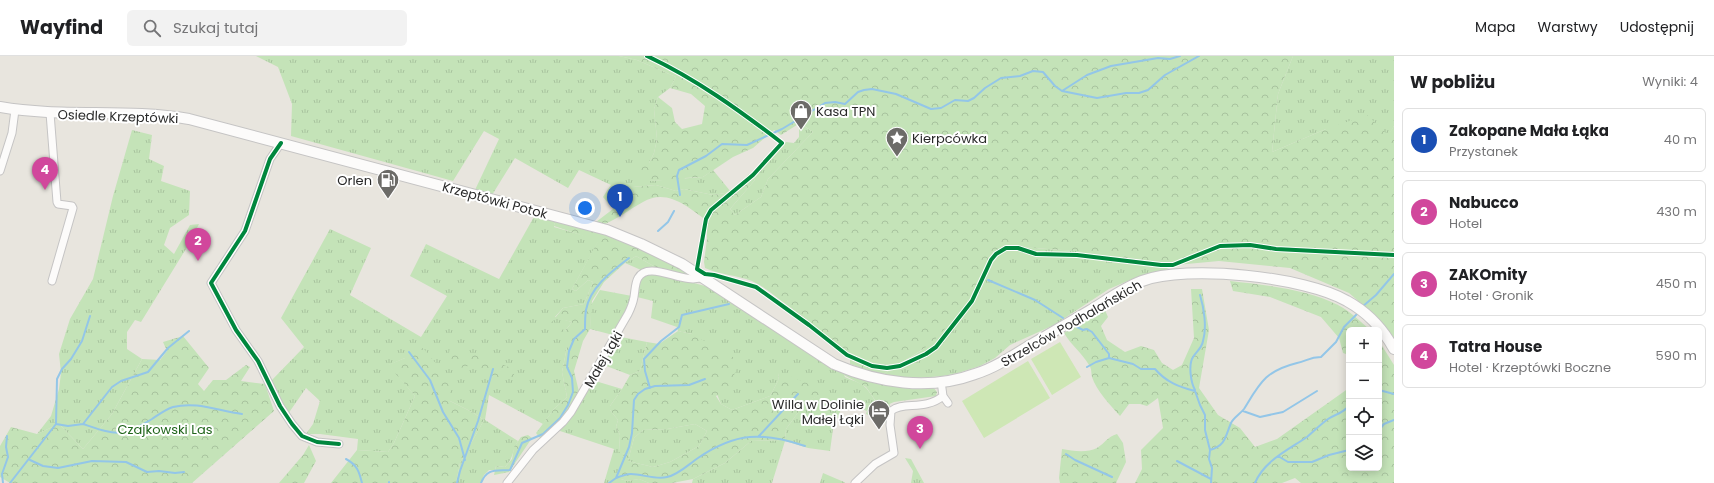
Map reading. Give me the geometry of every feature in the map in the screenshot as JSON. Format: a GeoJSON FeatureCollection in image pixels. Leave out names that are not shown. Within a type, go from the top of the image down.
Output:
{"type":"FeatureCollection","features":[{"type":"Feature","properties":{"kind":"main road","name":"Osiedle Krzeptówki"},"geometry":{"type":"LineString","coordinates":[[0,107],[50,113],[99,113],[169,116],[200,122],[281,143]]}},
{"type":"Feature","properties":{"kind":"main road","name":"Krzeptówki Potok"},"geometry":{"type":"LineString","coordinates":[[281,143],[607,230],[665,255],[712,284]]}},
{"type":"Feature","properties":{"kind":"main road","name":"Strzelców Podhalańskich"},"geometry":{"type":"LineString","coordinates":[[712,284],[822,357],[846,369],[870,377],[897,382],[927,383],[965,378],[986,370],[1141,281],[1172,274],[1242,276],[1279,280],[1323,290],[1348,301],[1361,310],[1387,337],[1394,349]]}},
{"type":"Feature","properties":{"kind":"street"},"geometry":{"type":"LineString","coordinates":[[0,171],[12,133],[15,110]]}},
{"type":"Feature","properties":{"kind":"street"},"geometry":{"type":"LineString","coordinates":[[50,113],[57,202],[58,204],[72,206],[52,281]]}},
{"type":"Feature","properties":{"kind":"street"},"geometry":{"type":"LineString","coordinates":[[281,143],[270,158],[245,231],[211,283],[236,330],[258,361],[279,403],[292,424],[302,436],[318,442],[339,444]]}},
{"type":"Feature","properties":{"kind":"street","name":"Małej Łąki"},"geometry":{"type":"LineString","coordinates":[[508,483],[533,450],[563,422],[581,397],[633,304],[637,280],[641,274],[645,272],[659,272],[696,280],[702,277]]}},
{"type":"Feature","properties":{"kind":"street"},"geometry":{"type":"LineString","coordinates":[[940,381],[943,396],[948,403]]}},
{"type":"Feature","properties":{"kind":"street"},"geometry":{"type":"LineString","coordinates":[[855,483],[875,464],[894,453],[890,425],[891,412],[898,408],[932,404],[943,396]]}},
{"type":"Feature","properties":{"kind":"green space"},"geometry":{"type":"Polygon","coordinates":[[[256,56],[619,56],[637,60],[676,77],[670,88],[658,97],[654,109],[657,139],[654,153],[649,163],[649,181],[703,177],[713,170],[731,192],[713,195],[684,189],[676,191],[656,185],[608,189],[611,185],[579,170],[568,188],[515,158],[492,195],[475,190],[499,139],[484,131],[453,181],[291,136],[292,104],[278,67],[256,56]]]}},
{"type":"Feature","properties":{"kind":"green space"},"geometry":{"type":"Polygon","coordinates":[[[619,56],[1293,56],[1278,94],[1272,152],[1326,129],[1367,115],[1388,135],[1394,126],[1394,341],[1380,320],[1349,293],[1290,268],[1219,261],[1176,265],[1125,261],[1076,251],[1005,246],[990,258],[971,300],[931,344],[882,375],[850,364],[850,359],[828,338],[757,283],[705,268],[704,262],[707,239],[707,221],[685,205],[669,198],[652,198],[605,224],[596,222],[613,209],[603,197],[608,189],[656,185],[676,191],[684,189],[713,195],[731,192],[749,174],[755,180],[730,209],[735,215],[761,197],[768,179],[813,132],[800,123],[781,135],[774,130],[753,148],[733,157],[703,177],[685,178],[681,187],[670,186],[667,180],[649,181],[633,170],[632,164],[649,163],[654,153],[657,139],[654,109],[658,97],[672,108],[675,122],[682,129],[702,124],[705,106],[691,94],[670,88],[676,77],[637,60],[619,56]]]}},
{"type":"Feature","properties":{"kind":"green space"},"geometry":{"type":"Polygon","coordinates":[[[1293,56],[1394,56],[1394,126],[1388,136],[1326,129],[1272,152],[1278,94],[1293,56]]]}},
{"type":"Feature","properties":{"kind":"green space"},"geometry":{"type":"Polygon","coordinates":[[[804,126],[813,132],[768,179],[761,197],[735,215],[730,209],[755,180],[753,178],[786,142],[794,143],[799,137],[799,129],[804,126]]]}},
{"type":"Feature","properties":{"kind":"green space"},"geometry":{"type":"Polygon","coordinates":[[[132,130],[152,135],[149,159],[164,166],[161,181],[190,191],[189,215],[170,228],[164,245],[174,254],[190,225],[199,224],[189,244],[141,322],[135,320],[127,332],[127,349],[142,359],[112,414],[83,449],[59,424],[37,434],[51,416],[59,389],[61,373],[59,354],[70,319],[93,279],[113,196],[132,130]]]}},
{"type":"Feature","properties":{"kind":"green space"},"geometry":{"type":"Polygon","coordinates":[[[535,215],[555,220],[554,227],[599,240],[572,289],[576,291],[588,280],[593,282],[584,304],[563,308],[555,317],[572,322],[565,331],[567,347],[562,372],[567,397],[554,409],[543,424],[489,395],[485,420],[518,441],[514,448],[512,457],[505,467],[496,466],[495,470],[489,470],[484,475],[481,483],[456,483],[460,463],[484,420],[450,401],[405,358],[389,365],[415,396],[394,443],[388,452],[357,450],[358,439],[320,434],[306,434],[313,424],[320,401],[306,388],[288,414],[271,381],[304,347],[281,318],[330,229],[371,248],[350,295],[421,337],[447,296],[410,276],[426,244],[499,279],[535,215]]]}},
{"type":"Feature","properties":{"kind":"green space"},"geometry":{"type":"Polygon","coordinates":[[[555,220],[622,240],[663,258],[693,275],[690,277],[657,268],[636,256],[625,263],[604,282],[592,301],[590,329],[583,341],[574,371],[580,396],[553,428],[540,438],[536,433],[554,409],[567,397],[562,372],[567,347],[548,326],[552,321],[565,331],[572,322],[555,318],[563,308],[584,304],[593,282],[588,280],[576,291],[572,289],[598,241],[554,226],[555,220]]]}},
{"type":"Feature","properties":{"kind":"green space"},"geometry":{"type":"Polygon","coordinates":[[[1005,246],[1076,251],[1176,265],[1162,271],[1137,277],[1109,289],[1054,325],[1010,345],[995,358],[980,366],[943,376],[908,379],[882,375],[922,350],[971,300],[990,258],[1005,246]]]}},
{"type":"Feature","properties":{"kind":"green space"},"geometry":{"type":"Polygon","coordinates":[[[636,256],[657,268],[641,270],[625,263],[636,256]]]}},
{"type":"Feature","properties":{"kind":"green space"},"geometry":{"type":"Polygon","coordinates":[[[649,273],[665,275],[705,286],[721,294],[806,352],[843,373],[845,377],[863,385],[878,404],[885,406],[890,404],[887,423],[866,414],[867,411],[844,402],[833,429],[830,451],[808,448],[785,441],[772,483],[692,483],[693,479],[725,463],[751,441],[785,440],[786,429],[805,403],[820,394],[779,373],[778,381],[770,396],[732,410],[721,404],[692,334],[678,331],[677,327],[651,318],[653,301],[637,297],[638,286],[641,280],[649,273]]]}},
{"type":"Feature","properties":{"kind":"green space"},"geometry":{"type":"Polygon","coordinates":[[[1230,281],[1299,291],[1338,305],[1355,316],[1367,327],[1346,327],[1346,354],[1343,353],[1339,338],[1321,317],[1270,297],[1233,291],[1230,281]]]}},
{"type":"Feature","properties":{"kind":"green space"},"geometry":{"type":"Polygon","coordinates":[[[1191,289],[1202,289],[1209,330],[1199,388],[1218,415],[1240,428],[1255,447],[1277,439],[1346,390],[1346,471],[1382,471],[1382,346],[1394,365],[1394,483],[1301,483],[1295,478],[1282,483],[1135,483],[1142,469],[1141,450],[1163,428],[1158,398],[1147,406],[1140,404],[1129,404],[1120,416],[1100,392],[1092,377],[1090,366],[1064,333],[1104,308],[1108,317],[1101,326],[1107,340],[1125,352],[1141,346],[1154,350],[1162,363],[1173,370],[1182,365],[1194,338],[1191,289]]]}},
{"type":"Feature","properties":{"kind":"green space"},"geometry":{"type":"Polygon","coordinates":[[[600,290],[632,296],[631,303],[613,335],[590,329],[591,305],[600,290]]]}},
{"type":"Feature","properties":{"kind":"green space"},"geometry":{"type":"Polygon","coordinates":[[[678,331],[692,334],[740,361],[729,387],[716,396],[721,404],[732,410],[770,396],[778,381],[779,372],[807,383],[821,394],[805,403],[786,429],[785,440],[751,441],[725,463],[693,479],[672,483],[649,483],[639,479],[627,481],[621,479],[617,473],[624,454],[619,452],[620,435],[616,427],[618,420],[610,410],[610,406],[630,375],[640,371],[647,342],[659,344],[678,331]],[[695,424],[667,429],[643,430],[634,438],[628,461],[653,467],[670,462],[699,446],[707,431],[695,424]]]}},
{"type":"Feature","properties":{"kind":"green space","name":"Czajkowski Las"},"geometry":{"type":"Polygon","coordinates":[[[183,336],[209,368],[198,384],[204,391],[213,380],[226,380],[246,365],[250,367],[241,381],[265,384],[274,411],[192,483],[10,483],[0,477],[0,446],[11,427],[37,434],[59,424],[83,449],[112,414],[142,359],[160,360],[167,351],[163,342],[183,336]]]}},
{"type":"Feature","properties":{"kind":"green space"},"geometry":{"type":"Polygon","coordinates":[[[616,336],[647,342],[640,371],[630,375],[601,364],[616,336]]]}},
{"type":"Feature","properties":{"kind":"green space"},"geometry":{"type":"Polygon","coordinates":[[[1060,342],[1081,377],[1052,395],[1031,359],[1060,342]]]}},
{"type":"Feature","properties":{"kind":"green space"},"geometry":{"type":"Polygon","coordinates":[[[423,348],[450,380],[450,401],[484,420],[460,463],[456,483],[331,483],[357,450],[388,452],[394,443],[415,396],[388,365],[423,348]]]}},
{"type":"Feature","properties":{"kind":"green space"},"geometry":{"type":"Polygon","coordinates":[[[450,348],[484,356],[515,370],[513,378],[497,381],[488,370],[468,366],[461,368],[448,358],[450,348]]]}},
{"type":"Feature","properties":{"kind":"green space"},"geometry":{"type":"Polygon","coordinates":[[[1028,361],[1050,398],[984,438],[962,401],[1028,361]]]}},
{"type":"Feature","properties":{"kind":"green space"},"geometry":{"type":"Polygon","coordinates":[[[843,373],[878,383],[933,387],[937,392],[936,396],[894,402],[881,406],[877,403],[866,387],[842,374],[843,373]]]}},
{"type":"Feature","properties":{"kind":"green space"},"geometry":{"type":"Polygon","coordinates":[[[592,380],[622,389],[610,406],[610,410],[618,420],[616,427],[620,435],[619,451],[624,454],[621,479],[627,481],[639,479],[649,483],[604,483],[614,449],[557,430],[592,380]]]}},
{"type":"Feature","properties":{"kind":"green space"},"geometry":{"type":"Polygon","coordinates":[[[695,424],[707,431],[699,446],[670,462],[653,467],[628,461],[634,438],[643,430],[667,429],[695,424]]]}},
{"type":"Feature","properties":{"kind":"green space"},"geometry":{"type":"Polygon","coordinates":[[[1117,434],[1123,443],[1126,462],[1116,483],[1060,483],[1059,478],[1062,449],[1080,451],[1093,450],[1117,434]]]}},
{"type":"Feature","properties":{"kind":"green space"},"geometry":{"type":"Polygon","coordinates":[[[528,435],[532,438],[509,472],[494,475],[496,466],[505,467],[512,459],[514,447],[521,437],[528,435]]]}},
{"type":"Feature","properties":{"kind":"green space"},"geometry":{"type":"Polygon","coordinates":[[[309,445],[316,461],[304,483],[279,483],[303,455],[309,445]]]}},
{"type":"Feature","properties":{"kind":"green space"},"geometry":{"type":"Polygon","coordinates":[[[905,458],[911,459],[924,483],[911,483],[913,471],[905,458]]]}},
{"type":"Feature","properties":{"kind":"green space"},"geometry":{"type":"Polygon","coordinates":[[[823,473],[844,482],[845,483],[820,483],[823,473]]]}},
{"type":"Feature","properties":{"kind":"waterway"},"geometry":{"type":"LineString","coordinates":[[1062,91],[1087,75],[1111,66],[1158,58],[1170,59],[1180,56]]}},
{"type":"Feature","properties":{"kind":"waterway"},"geometry":{"type":"LineString","coordinates":[[680,195],[677,176],[679,170],[706,156],[722,144],[747,145],[782,129],[825,103],[835,102],[845,104],[858,92],[864,90],[872,89],[896,94],[931,109],[941,108],[955,100],[968,101],[1001,78],[1020,76],[1033,71],[1043,72],[1055,86],[1062,91],[1097,98],[1126,93],[1139,93],[1148,90],[1165,75],[1199,56]]}},
{"type":"Feature","properties":{"kind":"waterway"},"geometry":{"type":"LineString","coordinates":[[658,231],[668,222],[674,211]]}},
{"type":"Feature","properties":{"kind":"waterway"},"geometry":{"type":"LineString","coordinates":[[481,483],[483,478],[492,471],[510,470],[522,443],[543,434],[560,418],[568,405],[573,392],[572,378],[567,367],[569,351],[574,339],[585,329],[588,302],[592,294],[603,280],[629,258]]}},
{"type":"Feature","properties":{"kind":"waterway"},"geometry":{"type":"LineString","coordinates":[[1362,307],[1376,295],[1394,274]]}},
{"type":"Feature","properties":{"kind":"waterway"},"geometry":{"type":"LineString","coordinates":[[988,280],[1035,300],[1063,318]]}},
{"type":"Feature","properties":{"kind":"waterway"},"geometry":{"type":"LineString","coordinates":[[1195,390],[1191,379],[1191,360],[1200,348],[1205,330],[1204,312],[1200,295]]}},
{"type":"Feature","properties":{"kind":"waterway"},"geometry":{"type":"LineString","coordinates":[[650,388],[645,371],[644,359],[661,341],[679,327],[682,315],[729,304]]}},
{"type":"Feature","properties":{"kind":"waterway"},"geometry":{"type":"LineString","coordinates":[[1211,483],[1212,468],[1209,459],[1210,450],[1222,443],[1232,421],[1244,409],[1264,379],[1270,374],[1286,366],[1311,358],[1321,357],[1336,342],[1344,327],[1358,313]]}},
{"type":"Feature","properties":{"kind":"waterway"},"geometry":{"type":"LineString","coordinates":[[56,424],[57,379],[62,369],[71,359],[82,341],[90,316]]}},
{"type":"Feature","properties":{"kind":"waterway"},"geometry":{"type":"LineString","coordinates":[[1077,327],[1083,330],[1087,329],[1092,332],[1109,354],[1109,358],[1133,364],[1141,369],[1155,369],[1159,374],[1173,383],[1195,391],[1205,415],[1205,430],[1210,450]]}},
{"type":"Feature","properties":{"kind":"waterway"},"geometry":{"type":"LineString","coordinates":[[10,483],[56,424],[68,426],[83,424],[112,387],[121,381],[148,372],[168,348],[189,331]]}},
{"type":"Feature","properties":{"kind":"waterway"},"geometry":{"type":"LineString","coordinates":[[409,352],[430,380],[443,412],[459,438],[465,460]]}},
{"type":"Feature","properties":{"kind":"waterway"},"geometry":{"type":"LineString","coordinates":[[1087,367],[1096,362],[1109,358]]}},
{"type":"Feature","properties":{"kind":"waterway"},"geometry":{"type":"LineString","coordinates":[[457,483],[478,421],[493,369]]}},
{"type":"Feature","properties":{"kind":"waterway"},"geometry":{"type":"LineString","coordinates":[[609,483],[616,478],[629,447],[632,433],[634,400],[638,394],[645,389],[655,386],[689,385],[705,379]]}},
{"type":"Feature","properties":{"kind":"waterway"},"geometry":{"type":"LineString","coordinates":[[1243,411],[1260,417],[1283,412],[1317,391]]}},
{"type":"Feature","properties":{"kind":"waterway"},"geometry":{"type":"LineString","coordinates":[[1382,391],[1394,394]]}},
{"type":"Feature","properties":{"kind":"waterway"},"geometry":{"type":"LineString","coordinates":[[759,436],[798,394]]}},
{"type":"Feature","properties":{"kind":"waterway"},"geometry":{"type":"LineString","coordinates":[[83,424],[103,431],[118,433],[125,432],[141,425],[168,409],[182,405],[199,406],[242,414]]}},
{"type":"Feature","properties":{"kind":"waterway"},"geometry":{"type":"LineString","coordinates":[[1255,483],[1259,475],[1270,462],[1307,437],[1328,419],[1346,409]]}},
{"type":"Feature","properties":{"kind":"waterway"},"geometry":{"type":"LineString","coordinates":[[1382,426],[1394,420]]}},
{"type":"Feature","properties":{"kind":"waterway"},"geometry":{"type":"LineString","coordinates":[[3,483],[2,474],[8,457],[6,447],[7,436]]}},
{"type":"Feature","properties":{"kind":"waterway"},"geometry":{"type":"LineString","coordinates":[[616,478],[631,474],[658,478],[671,476],[712,449],[737,439],[750,437],[775,438],[805,446]]}},
{"type":"Feature","properties":{"kind":"waterway"},"geometry":{"type":"LineString","coordinates":[[1278,456],[1288,462],[1312,462],[1329,455],[1346,451]]}},
{"type":"Feature","properties":{"kind":"waterway"},"geometry":{"type":"LineString","coordinates":[[1066,454],[1075,460],[1112,477]]}},
{"type":"Feature","properties":{"kind":"waterway"},"geometry":{"type":"LineString","coordinates":[[346,459],[357,469],[362,483]]}},
{"type":"Feature","properties":{"kind":"waterway"},"geometry":{"type":"LineString","coordinates":[[30,460],[43,466],[58,468],[92,461],[126,462],[147,472],[184,472]]}},
{"type":"Feature","properties":{"kind":"waterway"},"geometry":{"type":"LineString","coordinates":[[1177,461],[1211,479]]}},
{"type":"Feature","properties":{"kind":"cycle path"},"geometry":{"type":"LineString","coordinates":[[647,56],[700,85],[782,143],[753,175],[711,210],[706,219],[697,269],[705,274],[714,275],[756,287],[809,325],[847,355],[872,366],[887,368],[900,366],[926,354],[936,347],[972,301],[991,260],[996,254],[1006,248],[1018,248],[1036,254],[1077,255],[1161,265],[1173,265],[1220,246],[1250,245],[1276,249],[1394,255]]}},
{"type":"Feature","properties":{"kind":"cycle path"},"geometry":{"type":"LineString","coordinates":[[281,143],[270,159],[245,231],[211,283],[236,330],[258,361],[280,406],[292,424],[302,436],[317,442],[339,444]]}},
{"type":"Feature","properties":{"kind":"place","name":"Kasa TPN"},"geometry":{"type":"Point","coordinates":[801,130]}},
{"type":"Feature","properties":{"kind":"place","name":"Kierpcówka"},"geometry":{"type":"Point","coordinates":[897,158]}},
{"type":"Feature","properties":{"kind":"place","name":"Tatra House"},"geometry":{"type":"Point","coordinates":[45,190]}},
{"type":"Feature","properties":{"kind":"place","name":"Orlen"},"geometry":{"type":"Point","coordinates":[388,200]}},
{"type":"Feature","properties":{"kind":"place","name":"Zakopane Mała Łąka"},"geometry":{"type":"Point","coordinates":[620,217]}},
{"type":"Feature","properties":{"kind":"place","name":"Nabucco"},"geometry":{"type":"Point","coordinates":[198,261]}},
{"type":"Feature","properties":{"kind":"place","name":"Willa w Dolinie Małej Łąki"},"geometry":{"type":"Point","coordinates":[879,430]}},
{"type":"Feature","properties":{"kind":"place","name":"ZAKOmity"},"geometry":{"type":"Point","coordinates":[920,449]}}]}
